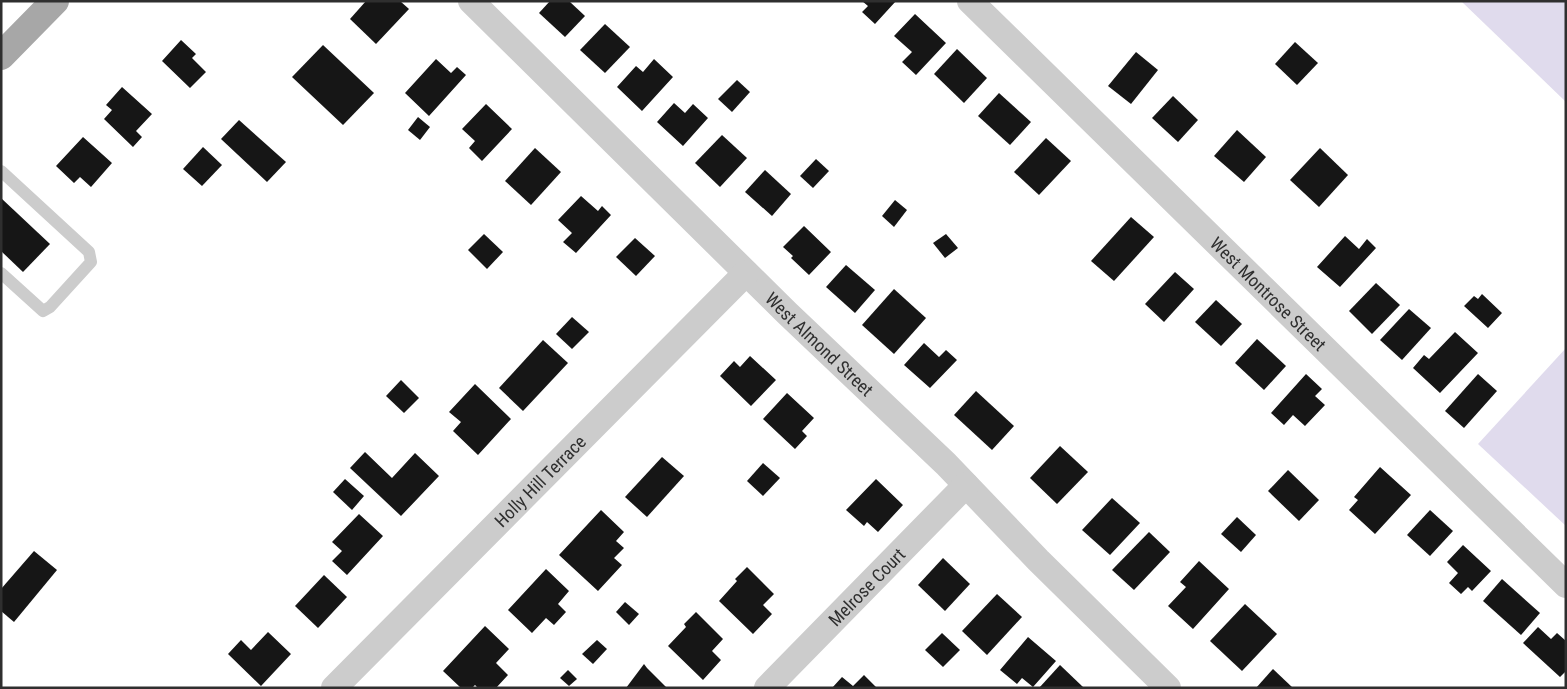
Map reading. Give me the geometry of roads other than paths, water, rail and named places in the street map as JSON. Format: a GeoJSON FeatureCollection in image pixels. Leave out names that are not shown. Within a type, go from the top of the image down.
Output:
{"type":"FeatureCollection","features":[{"type":"Feature","properties":{"kind":"main road"},"geometry":{"type":"LineString","coordinates":[[1,56],[55,1]]}},
{"type":"Feature","properties":{"kind":"street","name":"West Almond Street"},"geometry":{"type":"LineString","coordinates":[[471,1],[746,273],[966,485],[1168,688]]}},
{"type":"Feature","properties":{"kind":"street","name":"West Montrose Street"},"geometry":{"type":"LineString","coordinates":[[970,1],[1566,585]]}},
{"type":"Feature","properties":{"kind":"street","name":"Holly Hill Terrace"},"geometry":{"type":"LineString","coordinates":[[334,688],[746,273]]}},
{"type":"Feature","properties":{"kind":"street","name":"Melrose Court"},"geometry":{"type":"LineString","coordinates":[[767,688],[966,485]]}},
{"type":"Feature","properties":{"kind":"lane"},"geometry":{"type":"LineString","coordinates":[[1,171],[89,252],[91,262],[50,307],[43,311],[1,273]]}}]}
